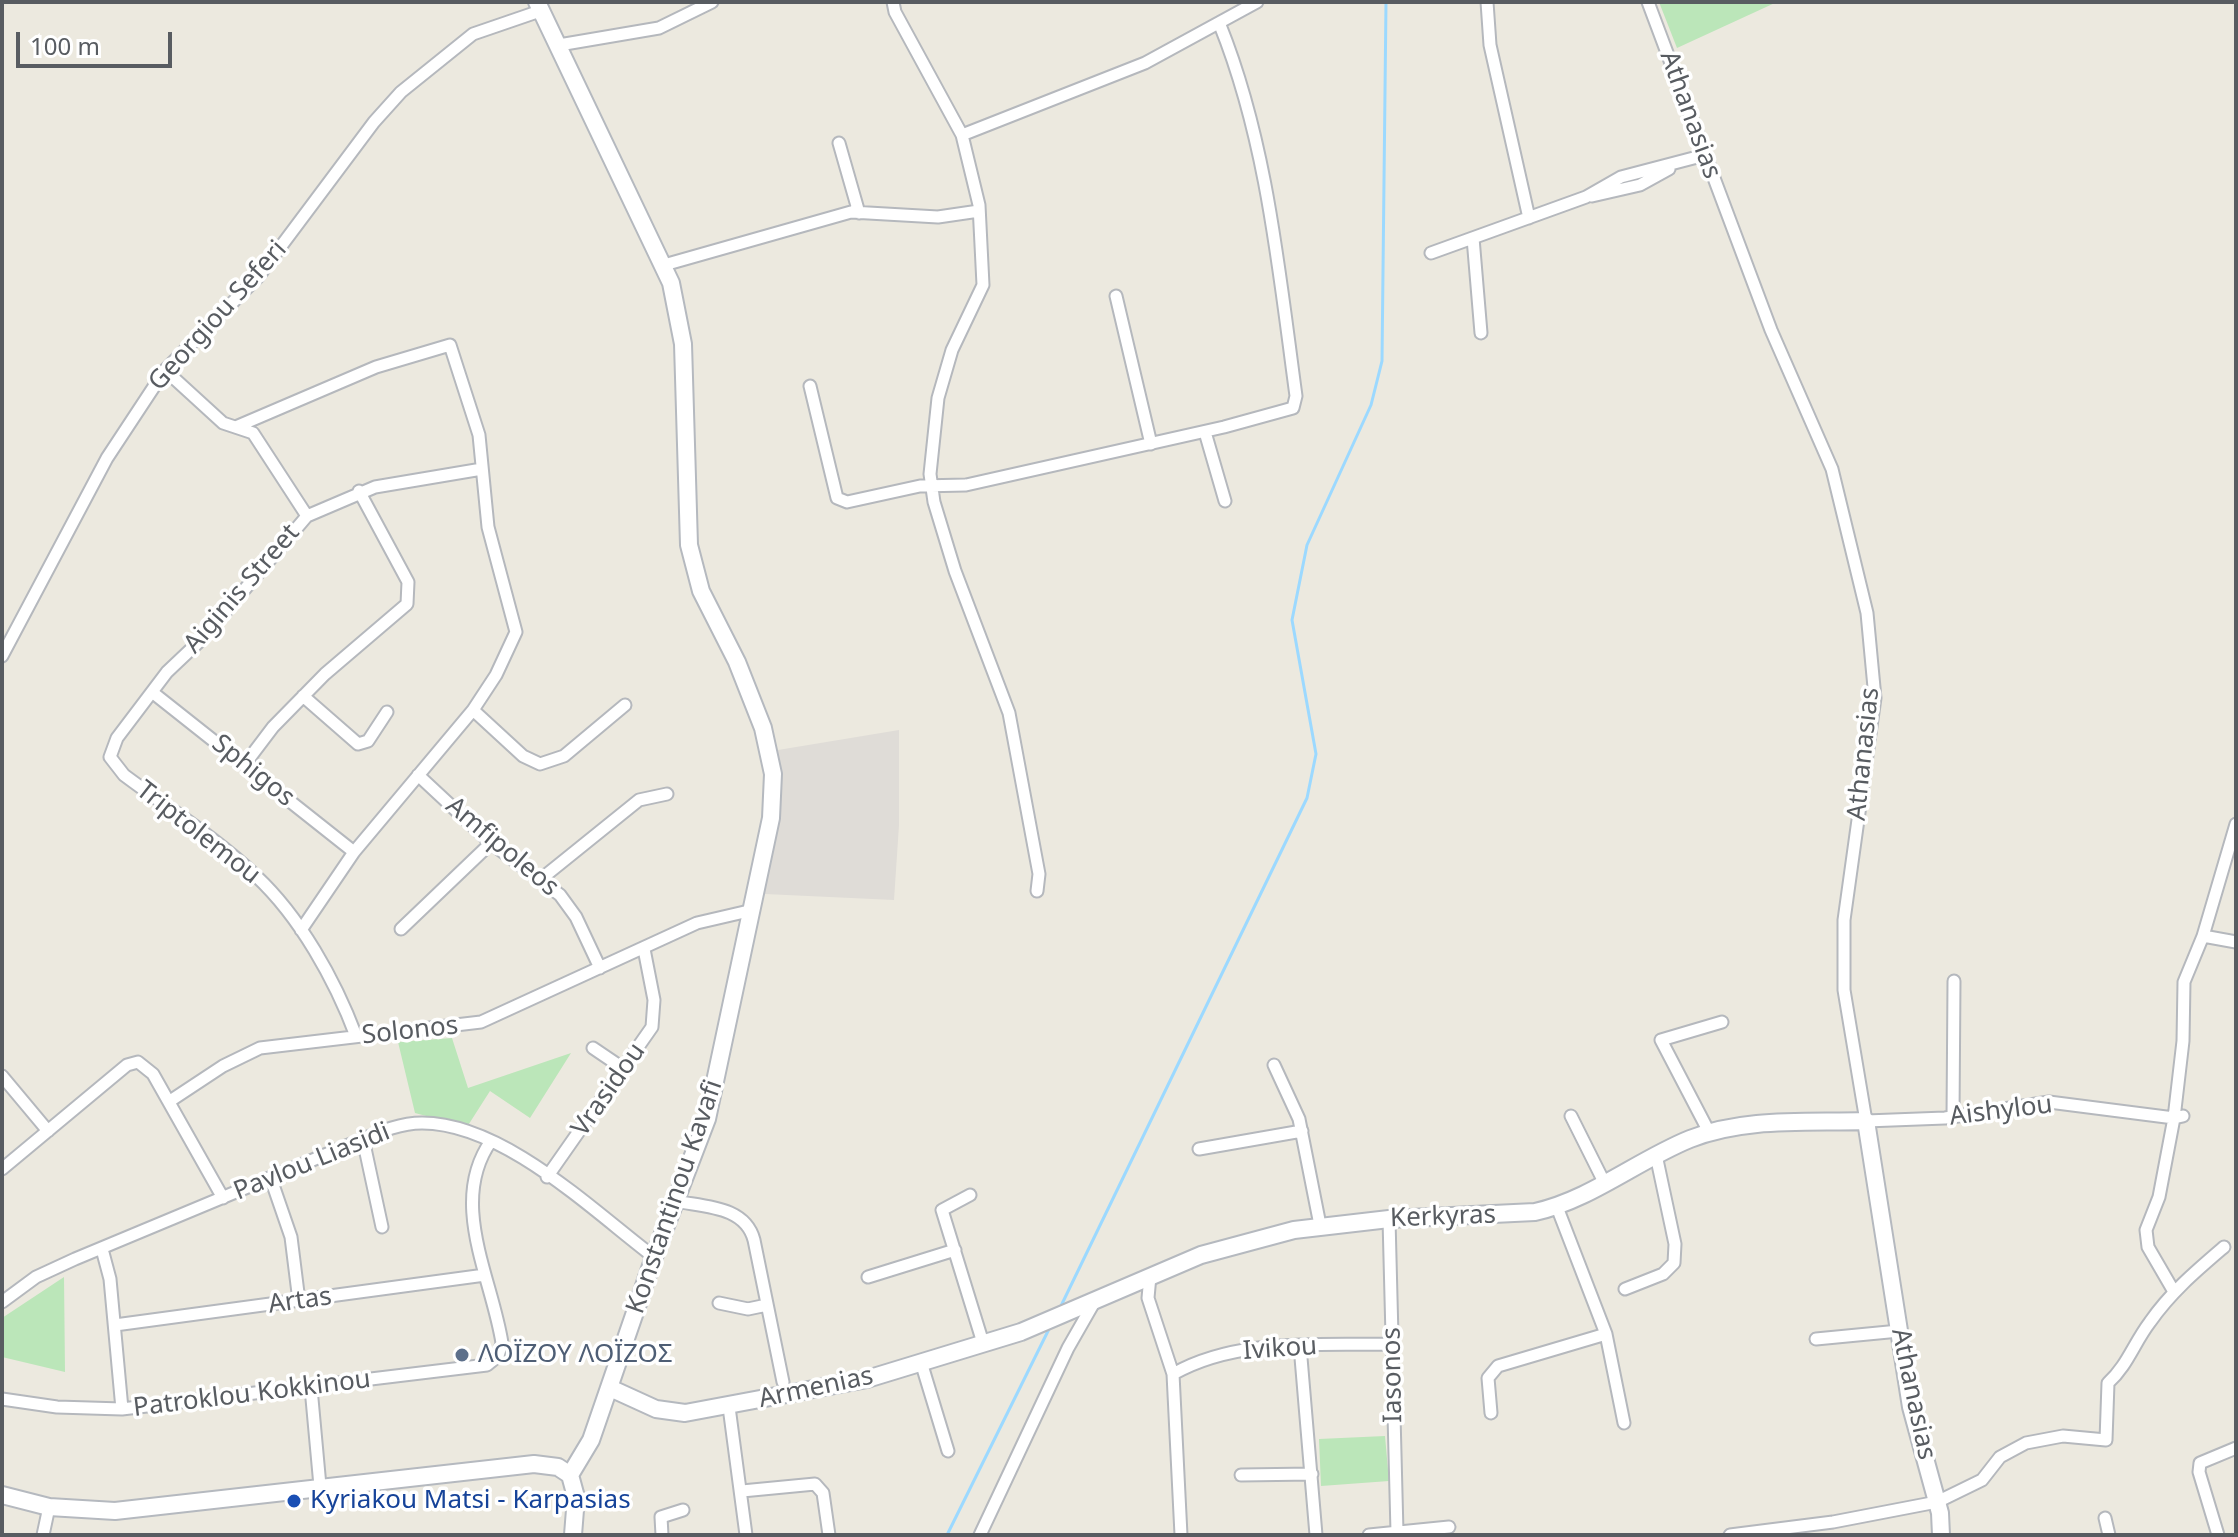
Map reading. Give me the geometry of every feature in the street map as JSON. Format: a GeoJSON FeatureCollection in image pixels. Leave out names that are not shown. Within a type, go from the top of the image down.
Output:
{"type":"FeatureCollection","features":[{"type":"Feature","properties":{"kind":"street"},"geometry":{"type":"LineString","coordinates":[[559,45],[659,28],[712,2]]}},
{"type":"Feature","properties":{"kind":"street"},"geometry":{"type":"LineString","coordinates":[[893,2],[895,12],[962,135],[979,211],[983,285],[952,350],[938,398],[932,485],[955,571],[1009,713],[1039,874],[1037,891]]}},
{"type":"Feature","properties":{"kind":"street"},"geometry":{"type":"LineString","coordinates":[[962,135],[1145,63],[1220,25],[1257,2]]}},
{"type":"Feature","properties":{"kind":"street"},"geometry":{"type":"LineString","coordinates":[[1487,2],[1490,45],[1529,218]]}},
{"type":"Feature","properties":{"kind":"street","name":"Athanasias"},"geometry":{"type":"LineString","coordinates":[[1648,2],[1771,330],[1832,469],[1867,613],[1875,698],[1844,920],[1844,990],[1911,1407],[1937,1502],[1941,1535]]}},
{"type":"Feature","properties":{"kind":"street","name":"Konstantinou Kavafi"},"geometry":{"type":"LineString","coordinates":[[539,7],[664,265],[683,344],[685,513],[693,567],[752,695],[773,774],[771,818],[707,1119],[654,1257],[591,1440],[570,1475]]}},
{"type":"Feature","properties":{"kind":"street","name":"Georgiou Seferi"},"geometry":{"type":"LineString","coordinates":[[2,656],[107,458],[165,370],[258,277],[374,122],[401,92],[473,34],[539,7]]}},
{"type":"Feature","properties":{"kind":"street"},"geometry":{"type":"LineString","coordinates":[[810,386],[839,502],[932,485],[966,485],[1281,414],[1295,404],[1274,238],[1246,99],[1220,25]]}},
{"type":"Feature","properties":{"kind":"street"},"geometry":{"type":"LineString","coordinates":[[839,143],[859,213]]}},
{"type":"Feature","properties":{"kind":"street"},"geometry":{"type":"LineString","coordinates":[[1431,253],[1586,197],[1621,177],[1673,166],[1705,155]]}},
{"type":"Feature","properties":{"kind":"street"},"geometry":{"type":"LineString","coordinates":[[664,265],[859,213],[938,217],[979,211]]}},
{"type":"Feature","properties":{"kind":"street"},"geometry":{"type":"LineString","coordinates":[[1473,238],[1481,333]]}},
{"type":"Feature","properties":{"kind":"street"},"geometry":{"type":"LineString","coordinates":[[1116,296],[1151,444]]}},
{"type":"Feature","properties":{"kind":"street"},"geometry":{"type":"LineString","coordinates":[[238,426],[376,367],[450,345],[479,435],[488,527],[516,632],[496,675],[473,710],[354,852],[301,930]]}},
{"type":"Feature","properties":{"kind":"street"},"geometry":{"type":"LineString","coordinates":[[165,370],[223,423],[253,433],[285,487],[307,516]]}},
{"type":"Feature","properties":{"kind":"street"},"geometry":{"type":"LineString","coordinates":[[1205,432],[1225,501]]}},
{"type":"Feature","properties":{"kind":"street","name":"Aiginis Street"},"geometry":{"type":"LineString","coordinates":[[110,757],[117,738],[152,692],[214,626],[277,547],[307,516],[359,491],[482,469]]}},
{"type":"Feature","properties":{"kind":"street"},"geometry":{"type":"LineString","coordinates":[[245,764],[303,696],[344,656],[400,612],[409,599],[408,582],[359,491]]}},
{"type":"Feature","properties":{"kind":"street","name":"Sphigos"},"geometry":{"type":"LineString","coordinates":[[152,692],[354,852]]}},
{"type":"Feature","properties":{"kind":"street"},"geometry":{"type":"LineString","coordinates":[[303,696],[358,744],[368,741],[387,712]]}},
{"type":"Feature","properties":{"kind":"street"},"geometry":{"type":"LineString","coordinates":[[473,710],[523,756],[540,764],[564,756],[625,705]]}},
{"type":"Feature","properties":{"kind":"street","name":"Triptolemou"},"geometry":{"type":"LineString","coordinates":[[110,757],[124,775],[257,877],[301,930],[356,1036]]}},
{"type":"Feature","properties":{"kind":"street","name":"Amfipoleos"},"geometry":{"type":"LineString","coordinates":[[418,775],[491,843],[541,879],[569,905],[600,968]]}},
{"type":"Feature","properties":{"kind":"street"},"geometry":{"type":"LineString","coordinates":[[541,879],[639,800],[667,794]]}},
{"type":"Feature","properties":{"kind":"street"},"geometry":{"type":"LineString","coordinates":[[2173,1290],[2146,1238],[2178,1117],[2184,982],[2203,936],[2236,824]]}},
{"type":"Feature","properties":{"kind":"street"},"geometry":{"type":"LineString","coordinates":[[401,929],[491,843]]}},
{"type":"Feature","properties":{"kind":"street","name":"Solonos"},"geometry":{"type":"LineString","coordinates":[[170,1101],[223,1066],[260,1048],[481,1022],[697,923],[753,910]]}},
{"type":"Feature","properties":{"kind":"street"},"geometry":{"type":"LineString","coordinates":[[2203,936],[2236,942]]}},
{"type":"Feature","properties":{"kind":"street","name":"Vrasidou"},"geometry":{"type":"LineString","coordinates":[[547,1177],[647,1037],[654,1018],[654,1000],[644,949]]}},
{"type":"Feature","properties":{"kind":"street"},"geometry":{"type":"LineString","coordinates":[[1953,1117],[1954,981]]}},
{"type":"Feature","properties":{"kind":"street"},"geometry":{"type":"LineString","coordinates":[[1709,1132],[1661,1040],[1722,1022]]}},
{"type":"Feature","properties":{"kind":"street"},"geometry":{"type":"LineString","coordinates":[[593,1048],[624,1069]]}},
{"type":"Feature","properties":{"kind":"street"},"geometry":{"type":"LineString","coordinates":[[2,1169],[132,1063],[148,1068],[170,1101],[223,1198]]}},
{"type":"Feature","properties":{"kind":"street"},"geometry":{"type":"LineString","coordinates":[[1274,1065],[1302,1131],[1320,1225]]}},
{"type":"Feature","properties":{"kind":"street"},"geometry":{"type":"LineString","coordinates":[[2,1076],[48,1131]]}},
{"type":"Feature","properties":{"kind":"street","name":"Aishylou"},"geometry":{"type":"LineString","coordinates":[[1866,1121],[1953,1117],[2049,1102],[2178,1117]]}},
{"type":"Feature","properties":{"kind":"street"},"geometry":{"type":"LineString","coordinates":[[1571,1116],[1604,1182]]}},
{"type":"Feature","properties":{"kind":"street","name":"Kerkyras"},"geometry":{"type":"LineString","coordinates":[[1021,1332],[1201,1255],[1320,1225],[1389,1219],[1512,1215],[1557,1207],[1656,1155],[1709,1132],[1748,1125],[1866,1121]]}},
{"type":"Feature","properties":{"kind":"street","name":"Pavlou Liasidi"},"geometry":{"type":"LineString","coordinates":[[2,1302],[36,1277],[102,1249],[363,1139],[401,1125],[424,1123],[466,1130],[491,1141],[547,1177],[654,1257]]}},
{"type":"Feature","properties":{"kind":"street"},"geometry":{"type":"LineString","coordinates":[[1199,1149],[1302,1131]]}},
{"type":"Feature","properties":{"kind":"street"},"geometry":{"type":"LineString","coordinates":[[363,1139],[382,1227]]}},
{"type":"Feature","properties":{"kind":"street"},"geometry":{"type":"LineString","coordinates":[[485,1275],[472,1209],[478,1165],[491,1141]]}},
{"type":"Feature","properties":{"kind":"street"},"geometry":{"type":"LineString","coordinates":[[1625,1289],[1663,1274],[1674,1263],[1675,1244],[1656,1155]]}},
{"type":"Feature","properties":{"kind":"street"},"geometry":{"type":"LineString","coordinates":[[271,1179],[291,1237],[299,1301]]}},
{"type":"Feature","properties":{"kind":"street"},"geometry":{"type":"LineString","coordinates":[[970,1195],[942,1210],[983,1343]]}},
{"type":"Feature","properties":{"kind":"street"},"geometry":{"type":"LineString","coordinates":[[675,1201],[735,1214],[747,1222],[783,1382]]}},
{"type":"Feature","properties":{"kind":"street"},"geometry":{"type":"LineString","coordinates":[[1557,1207],[1606,1334],[1624,1423]]}},
{"type":"Feature","properties":{"kind":"street","name":"Iasonos"},"geometry":{"type":"LineString","coordinates":[[1389,1219],[1397,1532]]}},
{"type":"Feature","properties":{"kind":"street"},"geometry":{"type":"LineString","coordinates":[[1730,1535],[1833,1522],[1937,1502],[1982,1480],[2000,1457],[2026,1443],[2063,1436],[2106,1440],[2108,1383],[2123,1368],[2147,1325],[2173,1290],[2224,1247]]}},
{"type":"Feature","properties":{"kind":"street"},"geometry":{"type":"LineString","coordinates":[[102,1249],[108,1268],[122,1409]]}},
{"type":"Feature","properties":{"kind":"street"},"geometry":{"type":"LineString","coordinates":[[868,1277],[955,1250]]}},
{"type":"Feature","properties":{"kind":"street","name":"Artas"},"geometry":{"type":"LineString","coordinates":[[115,1325],[485,1275]]}},
{"type":"Feature","properties":{"kind":"street","name":"Patroklou Kokkinou"},"geometry":{"type":"LineString","coordinates":[[2,1399],[57,1407],[122,1409],[480,1366],[498,1356],[502,1343],[485,1275]]}},
{"type":"Feature","properties":{"kind":"street"},"geometry":{"type":"LineString","coordinates":[[1150,1276],[1148,1298],[1173,1374],[1181,1535]]}},
{"type":"Feature","properties":{"kind":"street"},"geometry":{"type":"LineString","coordinates":[[980,1535],[1092,1301]]}},
{"type":"Feature","properties":{"kind":"street"},"geometry":{"type":"LineString","coordinates":[[719,1303],[748,1309],[767,1305]]}},
{"type":"Feature","properties":{"kind":"street"},"geometry":{"type":"LineString","coordinates":[[1816,1339],[1899,1331]]}},
{"type":"Feature","properties":{"kind":"street","name":"Armenias"},"geometry":{"type":"LineString","coordinates":[[610,1388],[670,1412],[729,1407],[867,1379],[1021,1332]]}},
{"type":"Feature","properties":{"kind":"street"},"geometry":{"type":"LineString","coordinates":[[1491,1413],[1488,1378],[1498,1366],[1606,1334]]}},
{"type":"Feature","properties":{"kind":"street","name":"Ivikou"},"geometry":{"type":"LineString","coordinates":[[1173,1374],[1223,1354],[1300,1346],[1392,1344]]}},
{"type":"Feature","properties":{"kind":"street"},"geometry":{"type":"LineString","coordinates":[[1300,1346],[1316,1535]]}},
{"type":"Feature","properties":{"kind":"street"},"geometry":{"type":"LineString","coordinates":[[921,1362],[948,1451]]}},
{"type":"Feature","properties":{"kind":"street"},"geometry":{"type":"LineString","coordinates":[[311,1388],[320,1486]]}},
{"type":"Feature","properties":{"kind":"street"},"geometry":{"type":"LineString","coordinates":[[729,1407],[746,1535]]}},
{"type":"Feature","properties":{"kind":"street"},"geometry":{"type":"LineString","coordinates":[[2218,1535],[2199,1472],[2200,1463],[2236,1448]]}},
{"type":"Feature","properties":{"kind":"street"},"geometry":{"type":"LineString","coordinates":[[2,1495],[49,1507],[115,1511],[534,1464],[558,1467],[570,1475],[576,1497],[573,1535]]}},
{"type":"Feature","properties":{"kind":"street"},"geometry":{"type":"LineString","coordinates":[[1241,1475],[1312,1474]]}},
{"type":"Feature","properties":{"kind":"street"},"geometry":{"type":"LineString","coordinates":[[742,1491],[815,1484],[823,1493],[829,1535]]}},
{"type":"Feature","properties":{"kind":"street"},"geometry":{"type":"LineString","coordinates":[[43,1535],[49,1507]]}},
{"type":"Feature","properties":{"kind":"street"},"geometry":{"type":"LineString","coordinates":[[662,1535],[661,1517],[683,1510]]}},
{"type":"Feature","properties":{"kind":"street"},"geometry":{"type":"LineString","coordinates":[[2105,1518],[2109,1535]]}},
{"type":"Feature","properties":{"kind":"street"},"geometry":{"type":"LineString","coordinates":[[1369,1535],[1449,1527]]}},
{"type":"Feature","properties":{"kind":"shaded area"},"geometry":{"type":"Polygon","coordinates":[[[899,730],[899,825],[894,900],[765,894],[778,750],[899,730]]]}},
{"type":"Feature","properties":{"kind":"green space"},"geometry":{"type":"Polygon","coordinates":[[[1659,2],[1777,2],[1677,48],[1659,2]]]}},
{"type":"Feature","properties":{"kind":"green space"},"geometry":{"type":"Polygon","coordinates":[[[452,1038],[468,1088],[571,1053],[530,1118],[490,1091],[467,1127],[415,1113],[398,1042],[452,1038]]]}},
{"type":"Feature","properties":{"kind":"green space"},"geometry":{"type":"Polygon","coordinates":[[[64,1277],[65,1372],[2,1357],[2,1318],[64,1277]]]}},
{"type":"Feature","properties":{"kind":"green space"},"geometry":{"type":"Polygon","coordinates":[[[1385,1436],[1389,1481],[1321,1486],[1319,1439],[1385,1436]]]}},
{"type":"Feature","properties":{"kind":"waterway"},"geometry":{"type":"LineString","coordinates":[[1059,1310],[1307,798],[1316,754],[1292,620],[1307,545],[1371,405],[1382,361],[1386,2]]}},
{"type":"Feature","properties":{"kind":"waterway"},"geometry":{"type":"LineString","coordinates":[[947,1535],[1050,1327]]}},
{"type":"Feature","properties":{"kind":"place","name":"ΛΟΪΖΟΥ ΛΟΪΖΟΣ"},"geometry":{"type":"Point","coordinates":[462,1355]}},
{"type":"Feature","properties":{"kind":"place","name":"Kyriakou Matsi - Karpasias"},"geometry":{"type":"Point","coordinates":[294,1501]}}]}
